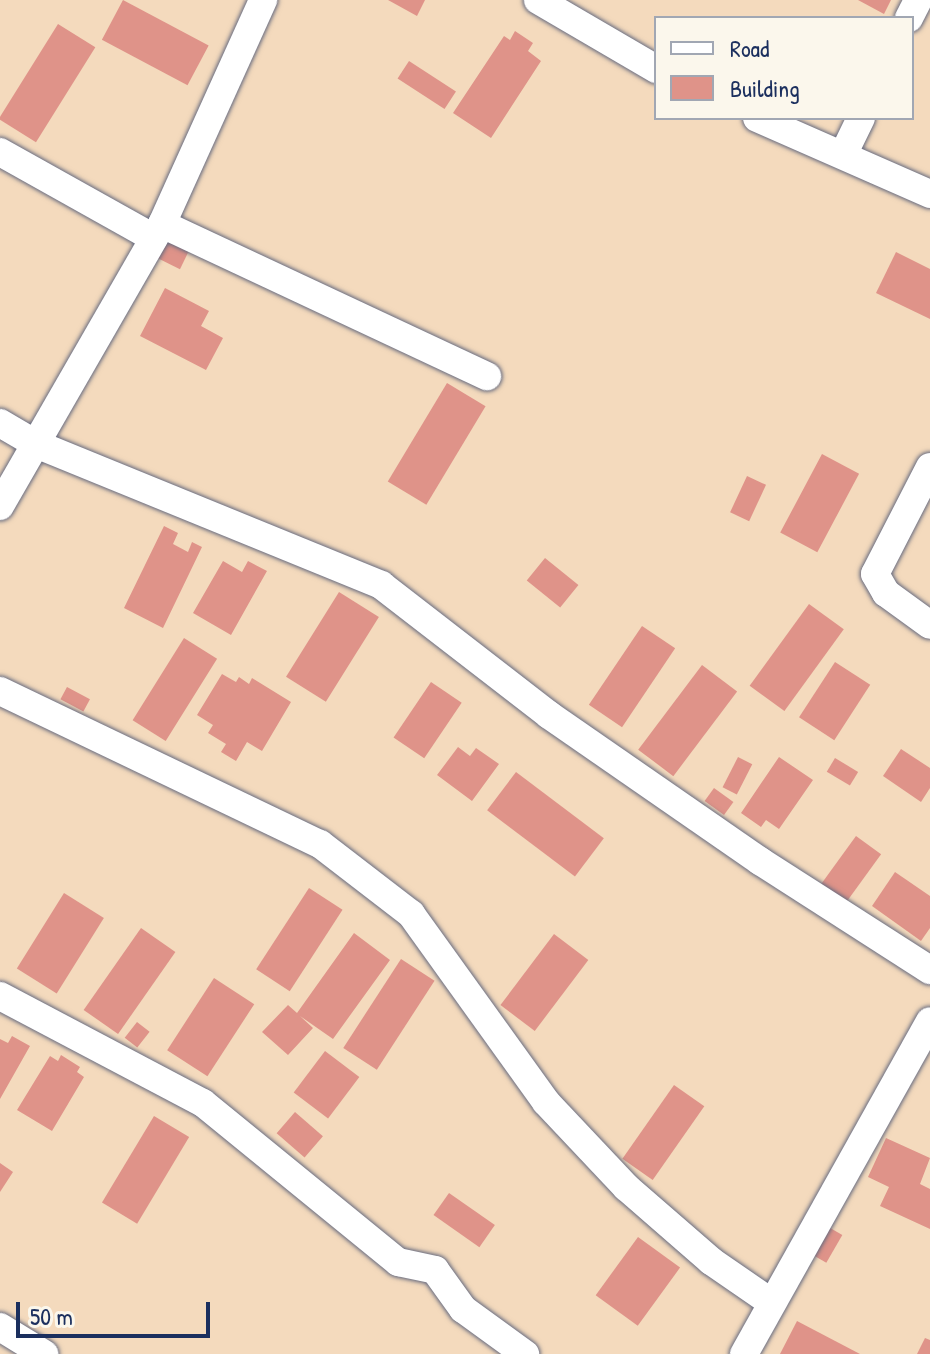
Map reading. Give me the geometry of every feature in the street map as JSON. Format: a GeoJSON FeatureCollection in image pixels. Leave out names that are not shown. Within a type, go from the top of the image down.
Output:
{"type":"FeatureCollection","features":[{"type":"Feature","properties":{"kind":"street"},"geometry":{"type":"LineString","coordinates":[[0,506],[158,231],[263,0]]}},
{"type":"Feature","properties":{"kind":"street"},"geometry":{"type":"LineString","coordinates":[[538,0],[654,68]]}},
{"type":"Feature","properties":{"kind":"street"},"geometry":{"type":"LineString","coordinates":[[762,120],[930,194]]}},
{"type":"Feature","properties":{"kind":"street"},"geometry":{"type":"LineString","coordinates":[[843,155],[860,120]]}},
{"type":"Feature","properties":{"kind":"street"},"geometry":{"type":"LineString","coordinates":[[0,152],[158,231],[487,376]]}},
{"type":"Feature","properties":{"kind":"street"},"geometry":{"type":"LineString","coordinates":[[0,423],[36,444],[381,585],[549,715],[760,861],[930,970]]}},
{"type":"Feature","properties":{"kind":"street"},"geometry":{"type":"LineString","coordinates":[[930,467],[875,574],[886,593],[930,625]]}},
{"type":"Feature","properties":{"kind":"street"},"geometry":{"type":"LineString","coordinates":[[0,691],[320,844],[411,914],[546,1102],[626,1187],[711,1261],[772,1303]]}},
{"type":"Feature","properties":{"kind":"street"},"geometry":{"type":"LineString","coordinates":[[0,996],[203,1103],[398,1262],[435,1270],[463,1309],[525,1354]]}},
{"type":"Feature","properties":{"kind":"street"},"geometry":{"type":"LineString","coordinates":[[744,1354],[930,1021]]}},
{"type":"Feature","properties":{"kind":"street"},"geometry":{"type":"LineString","coordinates":[[0,1327],[44,1354]]}},
{"type":"Feature","properties":{"kind":"building"},"geometry":{"type":"Polygon","coordinates":[[[123,0],[209,46],[188,85],[102,40],[123,0]]]}},
{"type":"Feature","properties":{"kind":"building"},"geometry":{"type":"Polygon","coordinates":[[[388,0],[425,0],[417,16],[388,0]]]}},
{"type":"Feature","properties":{"kind":"building"},"geometry":{"type":"Polygon","coordinates":[[[858,0],[891,0],[884,14],[858,0]]]}},
{"type":"Feature","properties":{"kind":"building"},"geometry":{"type":"Polygon","coordinates":[[[58,24],[95,47],[36,142],[0,120],[0,117],[58,24]]]}},
{"type":"Feature","properties":{"kind":"building"},"geometry":{"type":"Polygon","coordinates":[[[515,31],[533,43],[528,51],[541,61],[491,138],[453,113],[504,36],[510,40],[515,31]]]}},
{"type":"Feature","properties":{"kind":"building"},"geometry":{"type":"Polygon","coordinates":[[[409,61],[456,91],[445,109],[398,79],[409,61]]]}},
{"type":"Feature","properties":{"kind":"building"},"geometry":{"type":"Polygon","coordinates":[[[164,238],[189,250],[180,269],[155,257],[164,238]]]}},
{"type":"Feature","properties":{"kind":"building"},"geometry":{"type":"Polygon","coordinates":[[[896,252],[930,269],[930,319],[876,293],[896,252]]]}},
{"type":"Feature","properties":{"kind":"building"},"geometry":{"type":"Polygon","coordinates":[[[165,288],[209,311],[201,326],[223,338],[206,370],[140,336],[165,288]]]}},
{"type":"Feature","properties":{"kind":"building"},"geometry":{"type":"Polygon","coordinates":[[[447,383],[486,406],[426,505],[388,482],[447,383]]]}},
{"type":"Feature","properties":{"kind":"building"},"geometry":{"type":"Polygon","coordinates":[[[822,454],[859,474],[817,552],[780,533],[822,454]]]}},
{"type":"Feature","properties":{"kind":"building"},"geometry":{"type":"Polygon","coordinates":[[[747,476],[766,485],[749,521],[730,512],[747,476]]]}},
{"type":"Feature","properties":{"kind":"building"},"geometry":{"type":"Polygon","coordinates":[[[164,526],[178,533],[173,544],[188,552],[192,542],[202,547],[163,628],[124,608],[164,526]]]}},
{"type":"Feature","properties":{"kind":"building"},"geometry":{"type":"Polygon","coordinates":[[[545,558],[578,585],[560,608],[527,581],[545,558]]]}},
{"type":"Feature","properties":{"kind":"building"},"geometry":{"type":"Polygon","coordinates":[[[223,561],[242,572],[248,561],[267,571],[231,635],[193,613],[223,561]]]}},
{"type":"Feature","properties":{"kind":"building"},"geometry":{"type":"Polygon","coordinates":[[[339,592],[379,617],[326,702],[286,677],[339,592]]]}},
{"type":"Feature","properties":{"kind":"building"},"geometry":{"type":"Polygon","coordinates":[[[809,604],[844,629],[784,711],[750,686],[809,604]]]}},
{"type":"Feature","properties":{"kind":"building"},"geometry":{"type":"Polygon","coordinates":[[[642,626],[675,648],[622,727],[589,705],[642,626]]]}},
{"type":"Feature","properties":{"kind":"building"},"geometry":{"type":"Polygon","coordinates":[[[184,638],[217,659],[166,741],[133,720],[184,638]]]}},
{"type":"Feature","properties":{"kind":"building"},"geometry":{"type":"Polygon","coordinates":[[[835,662],[870,685],[834,740],[799,717],[835,662]]]}},
{"type":"Feature","properties":{"kind":"building"},"geometry":{"type":"Polygon","coordinates":[[[702,665],[737,691],[673,776],[638,750],[702,665]]]}},
{"type":"Feature","properties":{"kind":"building"},"geometry":{"type":"Polygon","coordinates":[[[222,674],[236,682],[239,677],[249,684],[252,678],[291,702],[262,751],[247,742],[236,761],[221,752],[226,744],[208,733],[213,725],[197,715],[222,674]]]}},
{"type":"Feature","properties":{"kind":"building"},"geometry":{"type":"Polygon","coordinates":[[[431,682],[462,703],[424,758],[394,738],[431,682]]]}},
{"type":"Feature","properties":{"kind":"building"},"geometry":{"type":"Polygon","coordinates":[[[67,687],[90,699],[83,712],[60,699],[67,687]]]}},
{"type":"Feature","properties":{"kind":"building"},"geometry":{"type":"Polygon","coordinates":[[[458,747],[470,756],[476,748],[499,764],[472,801],[437,775],[458,747]]]}},
{"type":"Feature","properties":{"kind":"building"},"geometry":{"type":"Polygon","coordinates":[[[901,749],[930,768],[930,788],[921,802],[883,776],[901,749]]]}},
{"type":"Feature","properties":{"kind":"building"},"geometry":{"type":"Polygon","coordinates":[[[738,757],[752,764],[737,795],[723,787],[738,757]]]}},
{"type":"Feature","properties":{"kind":"building"},"geometry":{"type":"Polygon","coordinates":[[[779,757],[813,780],[779,829],[766,820],[761,827],[741,813],[779,757]]]}},
{"type":"Feature","properties":{"kind":"building"},"geometry":{"type":"Polygon","coordinates":[[[835,758],[858,772],[850,786],[827,772],[835,758]]]}},
{"type":"Feature","properties":{"kind":"building"},"geometry":{"type":"Polygon","coordinates":[[[516,772],[604,838],[575,877],[487,810],[516,772]]]}},
{"type":"Feature","properties":{"kind":"building"},"geometry":{"type":"Polygon","coordinates":[[[714,788],[733,802],[724,815],[705,801],[714,788]]]}},
{"type":"Feature","properties":{"kind":"building"},"geometry":{"type":"Polygon","coordinates":[[[856,836],[881,854],[845,904],[820,886],[856,836]]]}},
{"type":"Feature","properties":{"kind":"building"},"geometry":{"type":"Polygon","coordinates":[[[895,872],[930,896],[930,928],[921,941],[872,906],[895,872]]]}},
{"type":"Feature","properties":{"kind":"building"},"geometry":{"type":"Polygon","coordinates":[[[309,888],[343,910],[290,991],[256,969],[309,888]]]}},
{"type":"Feature","properties":{"kind":"building"},"geometry":{"type":"Polygon","coordinates":[[[64,893],[104,918],[57,993],[17,968],[64,893]]]}},
{"type":"Feature","properties":{"kind":"building"},"geometry":{"type":"Polygon","coordinates":[[[141,928],[175,952],[118,1034],[84,1010],[141,928]]]}},
{"type":"Feature","properties":{"kind":"building"},"geometry":{"type":"Polygon","coordinates":[[[354,933],[390,960],[333,1039],[300,1016],[313,1028],[288,1055],[262,1032],[288,1005],[297,1013],[354,933]]]}},
{"type":"Feature","properties":{"kind":"building"},"geometry":{"type":"Polygon","coordinates":[[[554,934],[588,960],[535,1031],[500,1005],[554,934]]]}},
{"type":"Feature","properties":{"kind":"building"},"geometry":{"type":"Polygon","coordinates":[[[401,959],[435,981],[377,1070],[343,1048],[401,959]]]}},
{"type":"Feature","properties":{"kind":"building"},"geometry":{"type":"Polygon","coordinates":[[[214,978],[254,1004],[207,1076],[167,1050],[214,978]]]}},
{"type":"Feature","properties":{"kind":"building"},"geometry":{"type":"Polygon","coordinates":[[[137,1022],[150,1032],[137,1048],[125,1038],[137,1022]]]}},
{"type":"Feature","properties":{"kind":"building"},"geometry":{"type":"Polygon","coordinates":[[[12,1036],[30,1046],[0,1099],[0,1039],[8,1043],[12,1036]]]}},
{"type":"Feature","properties":{"kind":"building"},"geometry":{"type":"Polygon","coordinates":[[[325,1051],[359,1077],[328,1118],[294,1093],[325,1051]]]}},
{"type":"Feature","properties":{"kind":"building"},"geometry":{"type":"Polygon","coordinates":[[[61,1055],[80,1067],[77,1072],[84,1077],[52,1131],[17,1110],[50,1056],[58,1061],[61,1055]]]}},
{"type":"Feature","properties":{"kind":"building"},"geometry":{"type":"Polygon","coordinates":[[[674,1085],[704,1106],[653,1180],[622,1159],[674,1085]]]}},
{"type":"Feature","properties":{"kind":"building"},"geometry":{"type":"Polygon","coordinates":[[[295,1112],[323,1136],[305,1157],[277,1133],[295,1112]]]}},
{"type":"Feature","properties":{"kind":"building"},"geometry":{"type":"Polygon","coordinates":[[[154,1116],[189,1137],[137,1224],[102,1203],[154,1116]]]}},
{"type":"Feature","properties":{"kind":"building"},"geometry":{"type":"Polygon","coordinates":[[[886,1138],[930,1158],[920,1184],[930,1189],[930,1229],[880,1206],[889,1187],[868,1177],[886,1138]]]}},
{"type":"Feature","properties":{"kind":"building"},"geometry":{"type":"Polygon","coordinates":[[[0,1163],[13,1172],[0,1192],[0,1163]]]}},
{"type":"Feature","properties":{"kind":"building"},"geometry":{"type":"Polygon","coordinates":[[[449,1193],[495,1225],[479,1247],[434,1215],[449,1193]]]}},
{"type":"Feature","properties":{"kind":"building"},"geometry":{"type":"Polygon","coordinates":[[[825,1225],[842,1235],[826,1263],[809,1253],[825,1225]]]}},
{"type":"Feature","properties":{"kind":"building"},"geometry":{"type":"Polygon","coordinates":[[[638,1237],[680,1268],[638,1326],[596,1295],[638,1237]]]}},
{"type":"Feature","properties":{"kind":"building"},"geometry":{"type":"Polygon","coordinates":[[[797,1321],[860,1354],[780,1354],[797,1321]]]}},
{"type":"Feature","properties":{"kind":"building"},"geometry":{"type":"Polygon","coordinates":[[[925,1338],[930,1340],[930,1354],[917,1354],[925,1338]]]}}]}
